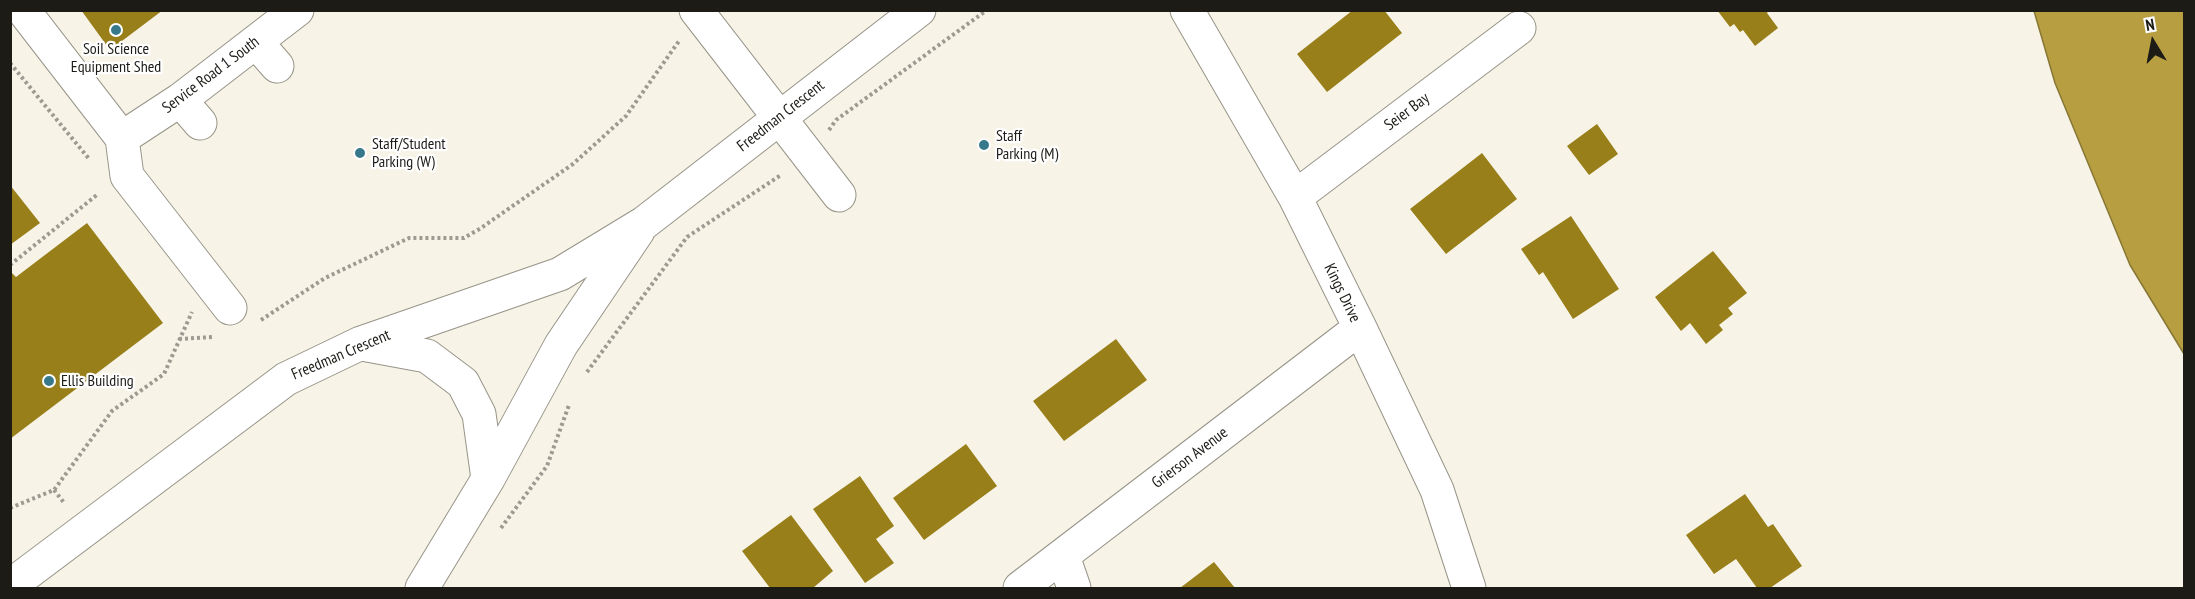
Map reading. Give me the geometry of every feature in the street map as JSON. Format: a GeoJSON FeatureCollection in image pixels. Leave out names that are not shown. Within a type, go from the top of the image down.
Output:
{"type":"FeatureCollection","features":[{"type":"Feature","properties":{"kind":"street"},"geometry":{"type":"LineString","coordinates":[[23,10],[122,138],[127,176],[236,322]]}},
{"type":"Feature","properties":{"kind":"street","name":"Service Road 1 South"},"geometry":{"type":"LineString","coordinates":[[122,138],[190,112],[266,54],[297,10]]}},
{"type":"Feature","properties":{"kind":"street","name":"Freedman Crescent"},"geometry":{"type":"LineString","coordinates":[[10,586],[286,379],[361,343],[560,274],[644,223],[919,10]]}},
{"type":"Feature","properties":{"kind":"street"},"geometry":{"type":"LineString","coordinates":[[689,24],[778,117],[839,195]]}},
{"type":"Feature","properties":{"kind":"street","name":"Kings Drive"},"geometry":{"type":"LineString","coordinates":[[1186,26],[1295,197],[1437,490],[1469,588]]}},
{"type":"Feature","properties":{"kind":"street","name":"Seier Bay"},"geometry":{"type":"LineString","coordinates":[[1295,197],[1519,28]]}},
{"type":"Feature","properties":{"kind":"street","name":"Freedman Crescent"},"geometry":{"type":"LineString","coordinates":[[422,588],[488,479],[561,345],[644,223]]}},
{"type":"Feature","properties":{"kind":"street","name":"Grierson Avenue"},"geometry":{"type":"LineString","coordinates":[[1020,588],[1360,328]]}},
{"type":"Feature","properties":{"kind":"street"},"geometry":{"type":"LineString","coordinates":[[361,343],[427,356],[463,383],[479,414],[488,479]]}},
{"type":"Feature","properties":{"kind":"street"},"geometry":{"type":"LineString","coordinates":[[1063,556],[1074,588]]}},
{"type":"Feature","properties":{"kind":"path"},"geometry":{"type":"LineString","coordinates":[[583,377],[687,237],[810,158],[836,120],[987,10]]}},
{"type":"Feature","properties":{"kind":"path"},"geometry":{"type":"LineString","coordinates":[[179,339],[236,322],[409,238],[464,238],[482,228],[573,164],[626,116],[689,24]]}},
{"type":"Feature","properties":{"kind":"path"},"geometry":{"type":"LineString","coordinates":[[10,265],[101,192]]}},
{"type":"Feature","properties":{"kind":"path"},"geometry":{"type":"LineString","coordinates":[[10,508],[54,490],[112,411],[164,374],[193,310]]}},
{"type":"Feature","properties":{"kind":"path"},"geometry":{"type":"LineString","coordinates":[[494,536],[547,466],[572,396]]}},
{"type":"Feature","properties":{"kind":"shaded area"},"geometry":{"type":"Polygon","coordinates":[[[2034,11],[2184,11],[2184,354],[2130,265],[2055,83],[2034,11]]]}},
{"type":"Feature","properties":{"kind":"building","name":"Soil Science Equipment Shed"},"geometry":{"type":"Polygon","coordinates":[[[81,10],[163,10],[110,50],[81,10]]]}},
{"type":"Feature","properties":{"kind":"building"},"geometry":{"type":"Polygon","coordinates":[[[1353,10],[1384,10],[1402,33],[1327,92],[1297,54],[1353,10]]]}},
{"type":"Feature","properties":{"kind":"building"},"geometry":{"type":"Polygon","coordinates":[[[1717,10],[1769,10],[1767,13],[1778,28],[1755,46],[1743,30],[1740,32],[1734,24],[1730,27],[1717,10]]]}},
{"type":"Feature","properties":{"kind":"building"},"geometry":{"type":"Polygon","coordinates":[[[1597,124],[1618,154],[1589,175],[1567,146],[1597,124]]]}},
{"type":"Feature","properties":{"kind":"building"},"geometry":{"type":"Polygon","coordinates":[[[1482,153],[1517,199],[1446,254],[1410,209],[1482,153]]]}},
{"type":"Feature","properties":{"kind":"building"},"geometry":{"type":"Polygon","coordinates":[[[10,185],[40,223],[10,245],[10,185]]]}},
{"type":"Feature","properties":{"kind":"building"},"geometry":{"type":"Polygon","coordinates":[[[1571,216],[1619,289],[1573,319],[1543,272],[1539,275],[1521,249],[1571,216]]]}},
{"type":"Feature","properties":{"kind":"building","name":"Ellis Building"},"geometry":{"type":"Polygon","coordinates":[[[87,223],[163,323],[10,439],[10,271],[16,277],[87,223]]]}},
{"type":"Feature","properties":{"kind":"building"},"geometry":{"type":"Polygon","coordinates":[[[1713,251],[1747,293],[1728,308],[1733,314],[1719,325],[1723,330],[1706,344],[1690,323],[1681,331],[1655,297],[1713,251]]]}},
{"type":"Feature","properties":{"kind":"building"},"geometry":{"type":"Polygon","coordinates":[[[1116,339],[1147,380],[1064,441],[1033,401],[1116,339]]]}},
{"type":"Feature","properties":{"kind":"building"},"geometry":{"type":"Polygon","coordinates":[[[966,444],[997,486],[924,540],[893,498],[966,444]]]}},
{"type":"Feature","properties":{"kind":"building"},"geometry":{"type":"Polygon","coordinates":[[[860,476],[894,526],[876,539],[894,563],[865,583],[813,509],[860,476]]]}},
{"type":"Feature","properties":{"kind":"building"},"geometry":{"type":"Polygon","coordinates":[[[1745,494],[1768,527],[1773,524],[1802,566],[1770,588],[1757,588],[1736,559],[1714,574],[1686,535],[1745,494]]]}},
{"type":"Feature","properties":{"kind":"building"},"geometry":{"type":"Polygon","coordinates":[[[791,515],[833,571],[813,588],[770,588],[742,551],[791,515]]]}},
{"type":"Feature","properties":{"kind":"building"},"geometry":{"type":"Polygon","coordinates":[[[1214,562],[1235,588],[1180,588],[1214,562]]]}},
{"type":"Feature","properties":{"kind":"place","name":"Soil Science Equipment Shed"},"geometry":{"type":"Point","coordinates":[116,30]}},
{"type":"Feature","properties":{"kind":"place","name":"Staff Parking (M)"},"geometry":{"type":"Point","coordinates":[984,145]}},
{"type":"Feature","properties":{"kind":"place","name":"Staff/Student Parking (W)"},"geometry":{"type":"Point","coordinates":[360,153]}},
{"type":"Feature","properties":{"kind":"place","name":"Ellis Building"},"geometry":{"type":"Point","coordinates":[49,381]}}]}
